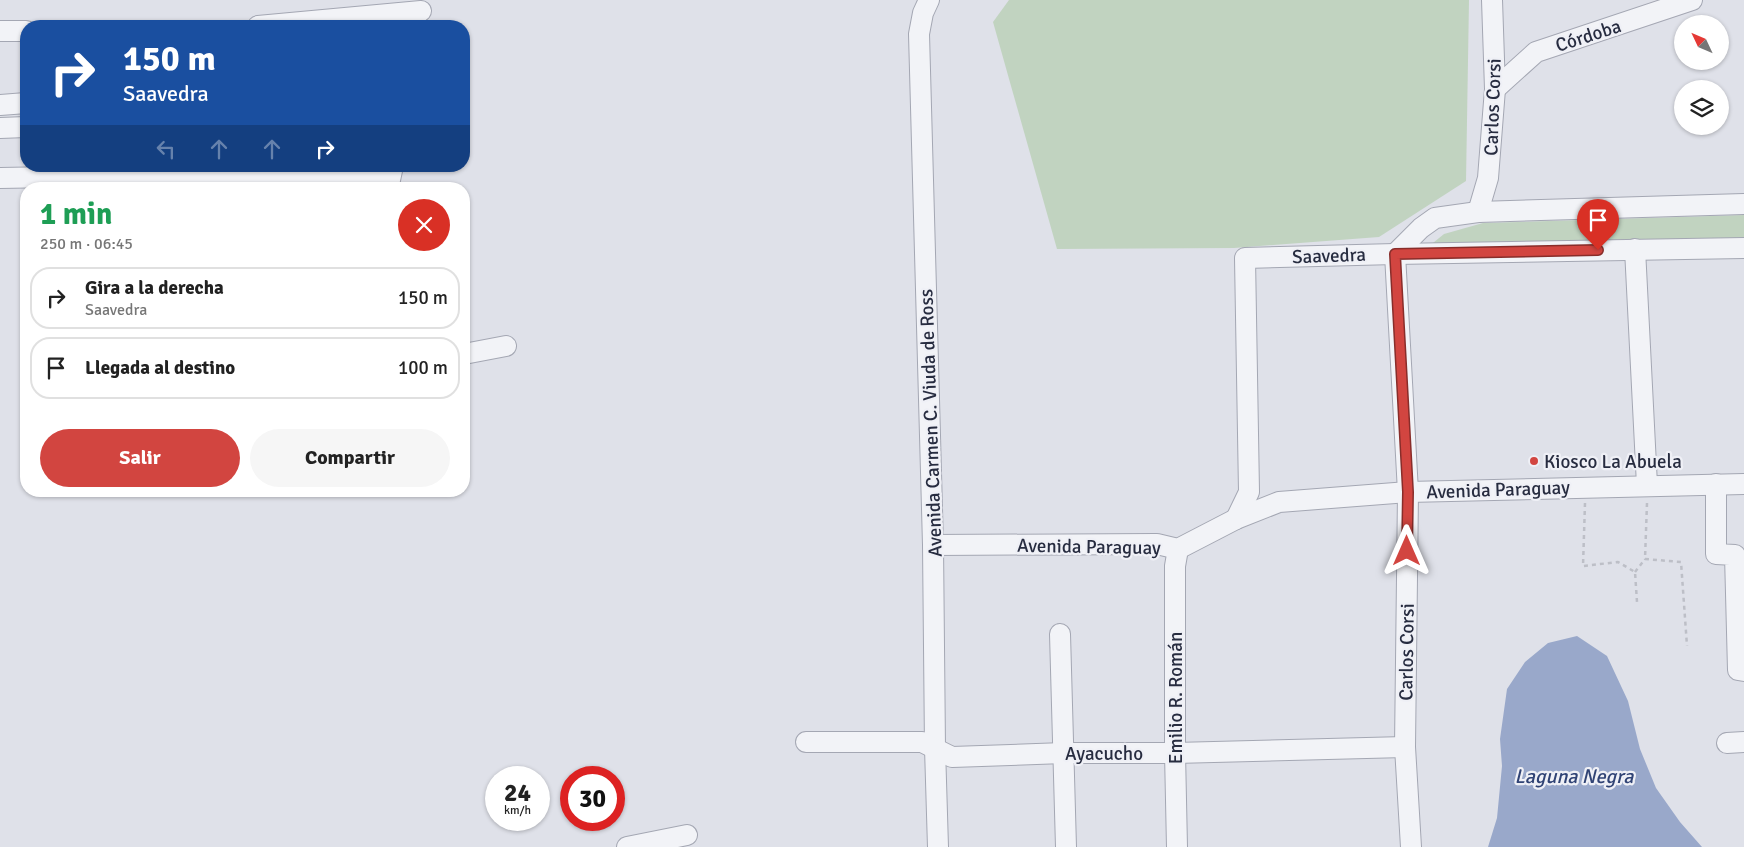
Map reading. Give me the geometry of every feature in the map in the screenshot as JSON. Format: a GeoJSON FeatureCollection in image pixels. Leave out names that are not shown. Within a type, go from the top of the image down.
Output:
{"type":"FeatureCollection","features":[{"type":"Feature","properties":{"kind":"street","name":"Avenida Carmen C. Viuda de Ross"},"geometry":{"type":"LineString","coordinates":[[929,0],[923,13],[919,34],[934,545],[935,748],[938,847]]}},
{"type":"Feature","properties":{"kind":"street","name":"Carlos Corsi"},"geometry":{"type":"LineString","coordinates":[[1478,212],[1488,178],[1495,89],[1492,0]]}},
{"type":"Feature","properties":{"kind":"street","name":"Córdoba"},"geometry":{"type":"LineString","coordinates":[[1495,89],[1536,52],[1692,0]]}},
{"type":"Feature","properties":{"kind":"street"},"geometry":{"type":"LineString","coordinates":[[292,20],[361,8],[421,12]]}},
{"type":"Feature","properties":{"kind":"street"},"geometry":{"type":"LineString","coordinates":[[0,31],[20,31]]}},
{"type":"Feature","properties":{"kind":"street"},"geometry":{"type":"LineString","coordinates":[[0,105],[20,104]]}},
{"type":"Feature","properties":{"kind":"street"},"geometry":{"type":"LineString","coordinates":[[0,128],[20,127]]}},
{"type":"Feature","properties":{"kind":"street"},"geometry":{"type":"LineString","coordinates":[[0,178],[219,176],[293,181],[369,182],[390,180],[392,172]]}},
{"type":"Feature","properties":{"kind":"street"},"geometry":{"type":"LineString","coordinates":[[1395,254],[1434,218],[1478,212],[1744,204]]}},
{"type":"Feature","properties":{"kind":"street","name":"Saavedra"},"geometry":{"type":"LineString","coordinates":[[1236,519],[1249,492],[1245,258],[1744,248]]}},
{"type":"Feature","properties":{"kind":"street"},"geometry":{"type":"LineString","coordinates":[[1635,249],[1647,485]]}},
{"type":"Feature","properties":{"kind":"street","name":"Carlos Corsi"},"geometry":{"type":"LineString","coordinates":[[1395,254],[1408,492],[1405,748],[1411,847]]}},
{"type":"Feature","properties":{"kind":"street"},"geometry":{"type":"LineString","coordinates":[[470,353],[506,346]]}},
{"type":"Feature","properties":{"kind":"street"},"geometry":{"type":"LineString","coordinates":[[1716,484],[1716,554],[1735,555],[1738,670],[1744,671]]}},
{"type":"Feature","properties":{"kind":"street","name":"Avenida Paraguay"},"geometry":{"type":"LineString","coordinates":[[934,545],[1157,544],[1178,550],[1236,519],[1279,502],[1408,492],[1744,484]]}},
{"type":"Feature","properties":{"kind":"street","name":"Emilio R. Román"},"geometry":{"type":"LineString","coordinates":[[1178,550],[1175,566],[1175,753],[1178,847]]}},
{"type":"Feature","properties":{"kind":"street"},"geometry":{"type":"LineString","coordinates":[[1060,634],[1066,847]]}},
{"type":"Feature","properties":{"kind":"street","name":"Ayacucho"},"geometry":{"type":"LineString","coordinates":[[806,742],[922,742],[952,757],[1064,753],[1175,753],[1405,748]]}},
{"type":"Feature","properties":{"kind":"street"},"geometry":{"type":"LineString","coordinates":[[627,847],[688,833]]}},
{"type":"Feature","properties":{"kind":"path"},"geometry":{"type":"LineString","coordinates":[[1637,602],[1635,572],[1645,560],[1647,485]]}},
{"type":"Feature","properties":{"kind":"path"},"geometry":{"type":"LineString","coordinates":[[1586,487],[1583,566],[1618,562],[1635,572]]}},
{"type":"Feature","properties":{"kind":"path"},"geometry":{"type":"LineString","coordinates":[[1645,560],[1681,562],[1687,646]]}},
{"type":"Feature","properties":{"kind":"green space"},"geometry":{"type":"Polygon","coordinates":[[[1009,0],[1469,0],[1466,181],[1379,237],[1234,248],[1057,249],[993,22],[1009,0]]]}},
{"type":"Feature","properties":{"kind":"green space"},"geometry":{"type":"Polygon","coordinates":[[[1744,215],[1744,238],[1428,247],[1444,234],[1483,223],[1744,215]]]}},
{"type":"Feature","properties":{"kind":"water","name":"Laguna Negra"},"geometry":{"type":"Polygon","coordinates":[[[1577,636],[1607,656],[1628,701],[1640,749],[1656,788],[1680,822],[1702,847],[1488,847],[1497,818],[1502,766],[1500,739],[1507,689],[1525,662],[1548,643],[1577,636]]]}},
{"type":"Feature","properties":{"kind":"place","name":"Kiosco La Abuela"},"geometry":{"type":"Point","coordinates":[1534,461]}},
{"type":"Feature","properties":{"kind":"route"},"geometry":{"type":"LineString","coordinates":[[1407,551],[1408,492],[1395,254],[1598,250]]}}]}
